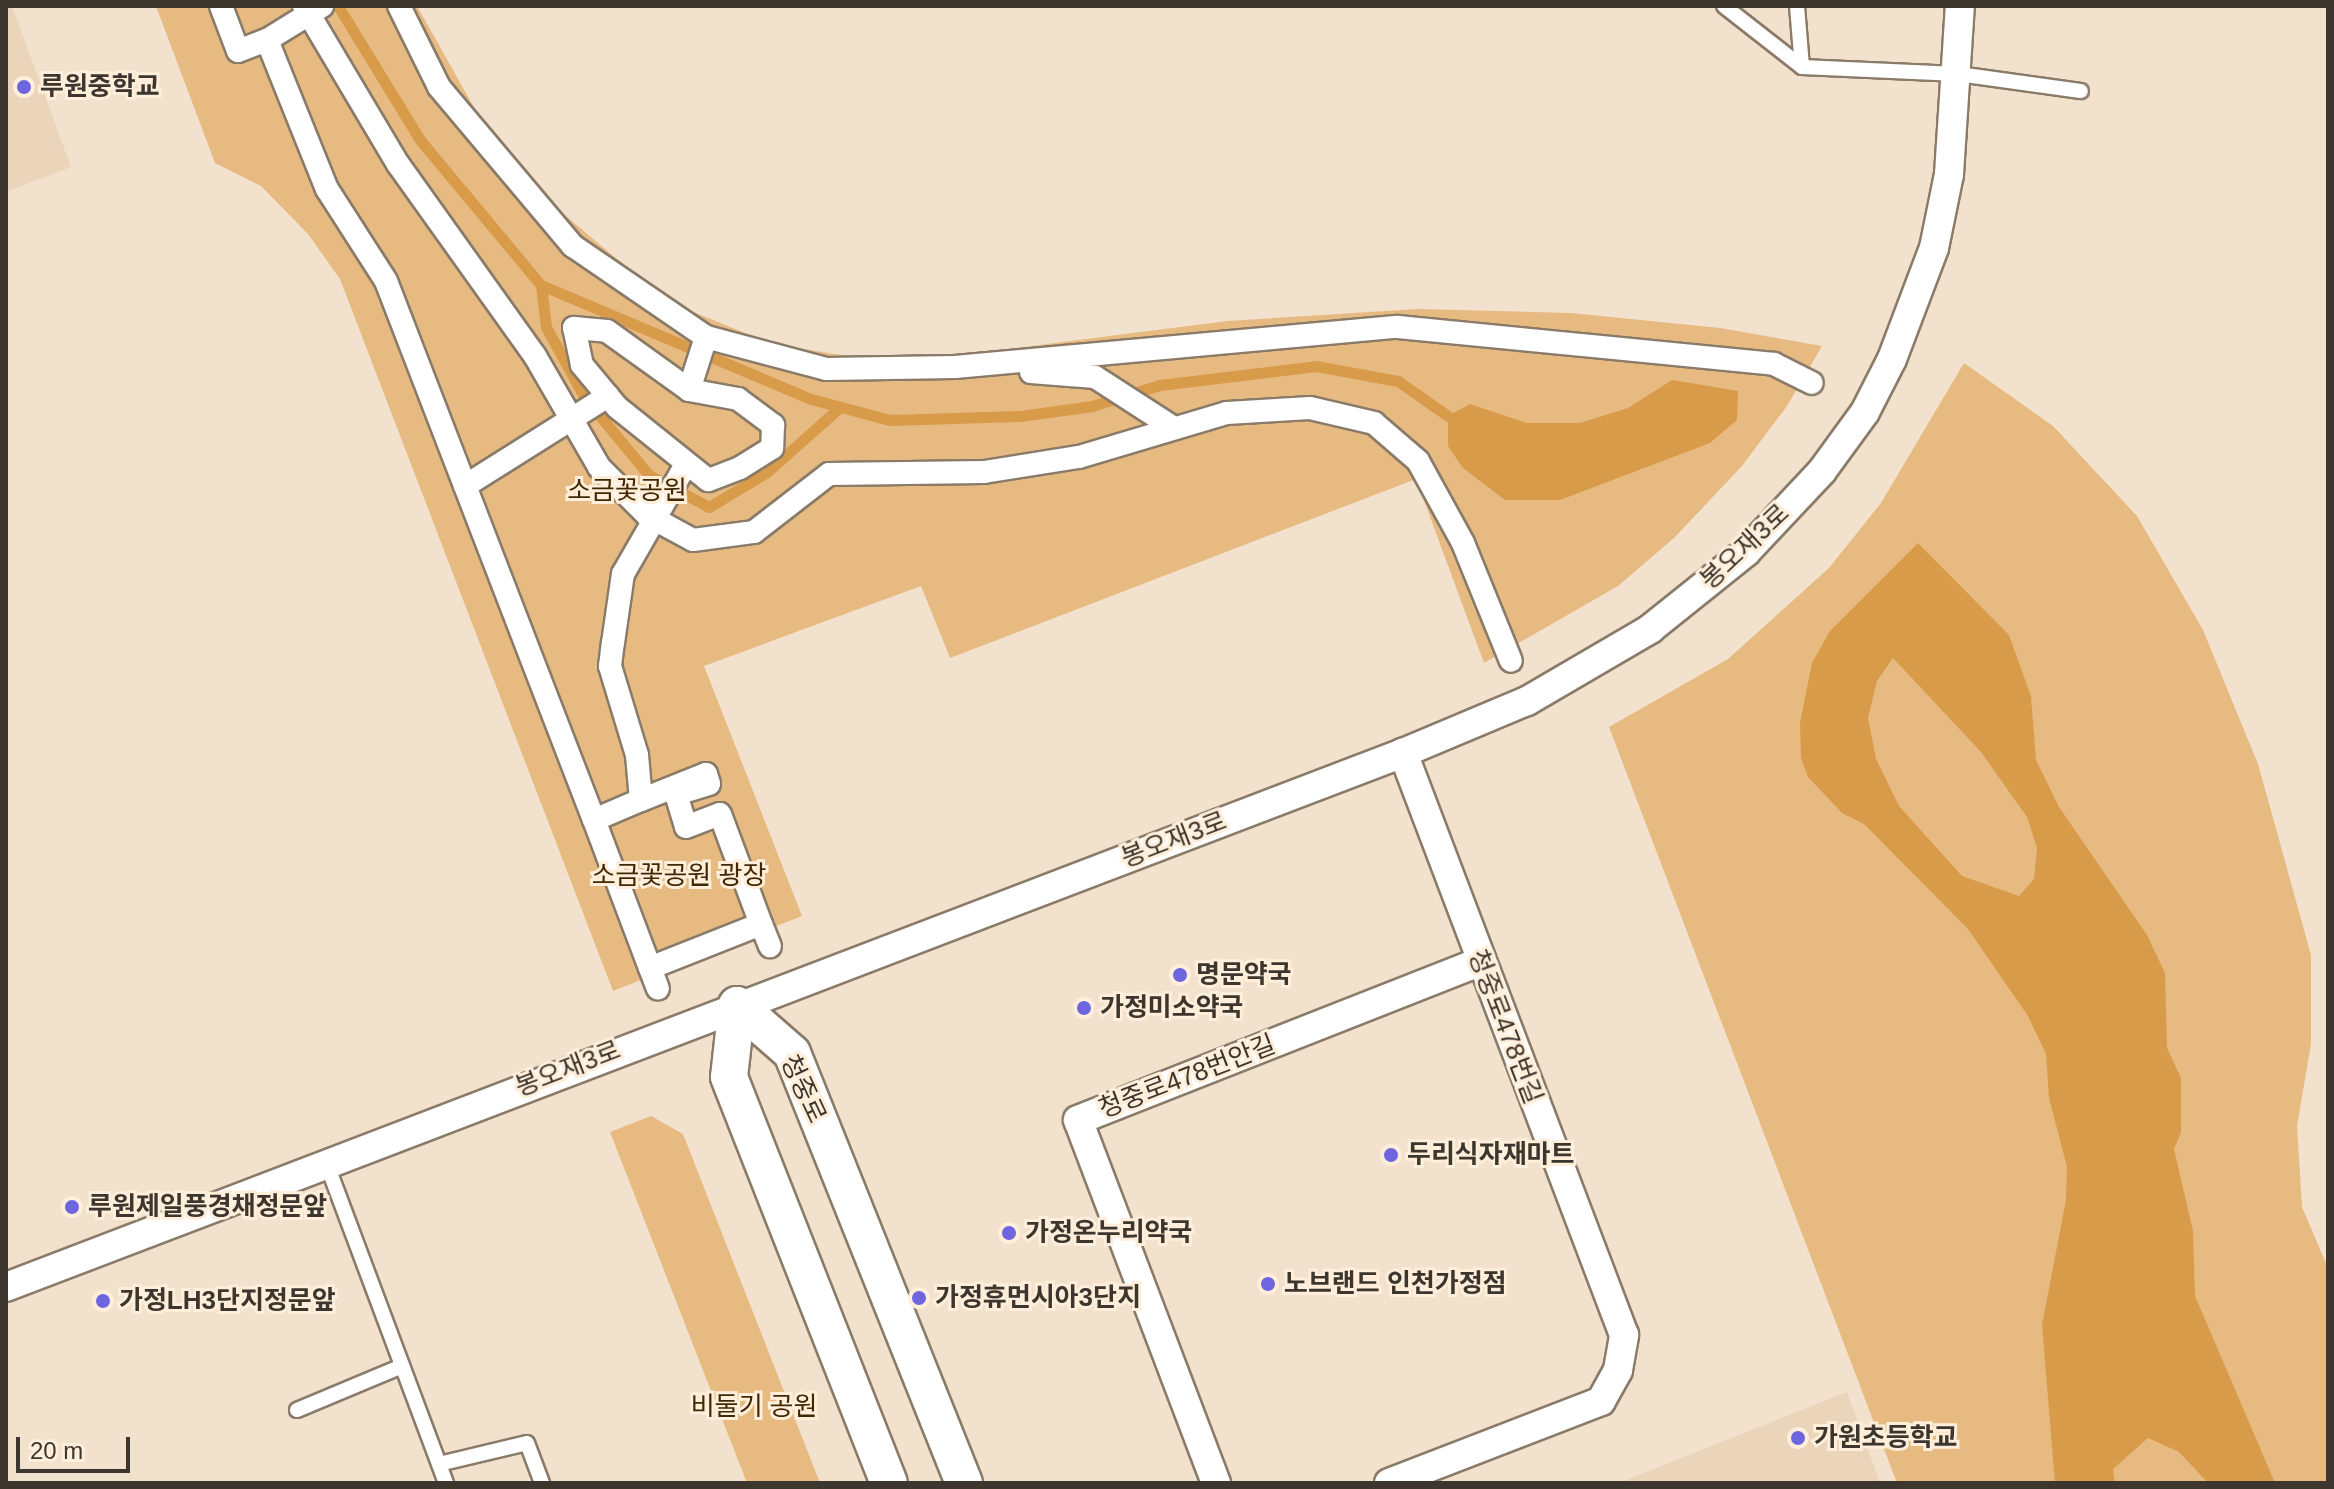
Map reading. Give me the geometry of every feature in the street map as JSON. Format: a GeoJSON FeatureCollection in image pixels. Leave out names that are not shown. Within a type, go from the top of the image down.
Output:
{"type":"FeatureCollection","features":[{"type":"Feature","properties":{"kind":"street"},"geometry":{"type":"LineString","coordinates":[[221,6],[238,51],[267,40],[311,9],[398,164],[535,356],[599,467],[658,520],[693,540],[754,532],[829,474],[984,472],[1079,457],[1227,413],[1310,408],[1374,423],[1418,461],[1463,543],[1511,661]]}},
{"type":"Feature","properties":{"kind":"street"},"geometry":{"type":"LineString","coordinates":[[399,6],[439,87],[573,246],[706,337],[826,369],[955,367],[1398,327],[1774,364],[1812,383]]}},
{"type":"Feature","properties":{"kind":"street","name":"봉오재3로"},"geometry":{"type":"LineString","coordinates":[[6,1287],[326,1162],[1403,753],[1527,701],[1650,629],[1746,552],[1822,471],[1865,412],[1892,359],[1934,248],[1949,174],[1958,74],[1960,6]]}},
{"type":"Feature","properties":{"kind":"street"},"geometry":{"type":"LineString","coordinates":[[267,40],[327,189],[386,281],[654,978],[761,924]]}},
{"type":"Feature","properties":{"kind":"street"},"geometry":{"type":"LineString","coordinates":[[574,328],[607,331],[689,390],[738,399],[773,425],[772,448],[740,468],[708,480],[685,466],[608,396],[582,365],[574,328]]}},
{"type":"Feature","properties":{"kind":"street"},"geometry":{"type":"LineString","coordinates":[[689,390],[706,337]]}},
{"type":"Feature","properties":{"kind":"street"},"geometry":{"type":"LineString","coordinates":[[955,367],[1095,377],[1121,389],[1174,428]]}},
{"type":"Feature","properties":{"kind":"street"},"geometry":{"type":"LineString","coordinates":[[465,486],[608,396]]}},
{"type":"Feature","properties":{"kind":"street"},"geometry":{"type":"LineString","coordinates":[[641,800],[637,755],[610,666],[623,574],[658,520],[685,466]]}},
{"type":"Feature","properties":{"kind":"street","name":"청중로478번길"},"geometry":{"type":"LineString","coordinates":[[1389,1483],[1601,1401],[1618,1370],[1624,1335],[1479,962],[1403,753]]}},
{"type":"Feature","properties":{"kind":"street"},"geometry":{"type":"LineString","coordinates":[[594,820],[706,774],[709,784],[676,794],[686,827],[720,814],[770,946]]}},
{"type":"Feature","properties":{"kind":"street","name":"청중로478번안길"},"geometry":{"type":"LineString","coordinates":[[1216,1483],[1078,1120],[1479,962]]}},
{"type":"Feature","properties":{"kind":"street"},"geometry":{"type":"LineString","coordinates":[[737,1005],[729,1077],[889,1483]]}},
{"type":"Feature","properties":{"kind":"street","name":"청중로"},"geometry":{"type":"LineString","coordinates":[[737,1005],[792,1053],[964,1483]]}},
{"type":"Feature","properties":{"kind":"lane"},"geometry":{"type":"LineString","coordinates":[[1724,6],[1802,67],[1958,74],[2081,91]]}},
{"type":"Feature","properties":{"kind":"lane"},"geometry":{"type":"LineString","coordinates":[[1797,6],[1802,67]]}},
{"type":"Feature","properties":{"kind":"lane"},"geometry":{"type":"LineString","coordinates":[[326,1162],[446,1483]]}},
{"type":"Feature","properties":{"kind":"lane"},"geometry":{"type":"LineString","coordinates":[[297,1410],[402,1366]]}},
{"type":"Feature","properties":{"kind":"lane"},"geometry":{"type":"LineString","coordinates":[[439,1464],[527,1443],[542,1483]]}},
{"type":"Feature","properties":{"kind":"shaded area","name":"루원중학교"},"geometry":{"type":"Polygon","coordinates":[[[6,6],[12,6],[71,167],[6,192],[6,6]]]}},
{"type":"Feature","properties":{"kind":"shaded area"},"geometry":{"type":"Polygon","coordinates":[[[1672,380],[1738,391],[1737,420],[1710,443],[1560,500],[1505,500],[1463,468],[1448,446],[1448,416],[1470,404],[1527,423],[1580,423],[1628,408],[1672,380]]]}},
{"type":"Feature","properties":{"kind":"shaded area"},"geometry":{"type":"Polygon","coordinates":[[[1918,543],[2009,635],[2031,696],[2036,760],[2059,807],[2147,935],[2165,973],[2167,1048],[2181,1078],[2181,1132],[2174,1149],[2193,1231],[2195,1296],[2275,1483],[2208,1483],[2179,1452],[2148,1438],[2113,1469],[2115,1483],[2055,1483],[2042,1325],[2066,1200],[2067,1167],[2049,1098],[2046,1054],[2028,1016],[1968,929],[1864,824],[1842,813],[1808,777],[1801,758],[1800,723],[1812,663],[1830,631],[1918,543]],[[1893,658],[1877,681],[1868,718],[1876,759],[1899,806],[1962,876],[2019,896],[2034,879],[2037,848],[2027,817],[1981,752],[1893,658]]]}},
{"type":"Feature","properties":{"kind":"shaded area","name":"가원초등학교"},"geometry":{"type":"Polygon","coordinates":[[[1847,1392],[1880,1483],[1619,1483],[1847,1392]]]}},
{"type":"Feature","properties":{"kind":"green space","name":"소금꽃공원"},"geometry":{"type":"Polygon","coordinates":[[[156,6],[417,6],[476,111],[547,200],[624,265],[691,311],[772,344],[860,358],[970,354],[1227,321],[1417,309],[1571,313],[1720,328],[1822,346],[1787,406],[1742,466],[1674,538],[1618,586],[1484,663],[1416,479],[950,658],[921,586],[704,666],[802,916],[613,991],[340,279],[308,234],[261,186],[215,163],[156,6]]]}},
{"type":"Feature","properties":{"kind":"green space"},"geometry":{"type":"Polygon","coordinates":[[[1964,363],[2053,426],[2137,516],[2203,630],[2258,764],[2311,955],[2311,1044],[2297,1126],[2302,1207],[2328,1268],[2328,1483],[1897,1483],[1609,727],[1728,659],[1829,568],[1881,503],[1964,363]]]}},
{"type":"Feature","properties":{"kind":"green space","name":"비둘기 공원"},"geometry":{"type":"Polygon","coordinates":[[[651,1116],[683,1134],[820,1483],[747,1483],[610,1132],[651,1116]]]}},
{"type":"Feature","properties":{"kind":"waterway"},"geometry":{"type":"LineString","coordinates":[[338,6],[420,140],[541,285],[811,399],[890,420],[1020,416],[1092,406],[1160,385],[1316,366],[1398,381],[1448,416]]}},
{"type":"Feature","properties":{"kind":"waterway"},"geometry":{"type":"LineString","coordinates":[[541,285],[546,327],[585,398],[649,475],[709,507],[767,472],[840,407]]}},
{"type":"Feature","properties":{"kind":"place","name":"루원중학교"},"geometry":{"type":"Point","coordinates":[24,87]}},
{"type":"Feature","properties":{"kind":"place","name":"명문약국"},"geometry":{"type":"Point","coordinates":[1180,975]}},
{"type":"Feature","properties":{"kind":"place","name":"가정미소약국"},"geometry":{"type":"Point","coordinates":[1084,1008]}},
{"type":"Feature","properties":{"kind":"place","name":"두리식자재마트"},"geometry":{"type":"Point","coordinates":[1391,1155]}},
{"type":"Feature","properties":{"kind":"place","name":"루원제일풍경채정문앞"},"geometry":{"type":"Point","coordinates":[72,1207]}},
{"type":"Feature","properties":{"kind":"place","name":"가정온누리약국"},"geometry":{"type":"Point","coordinates":[1009,1233]}},
{"type":"Feature","properties":{"kind":"place","name":"노브랜드 인천가정점"},"geometry":{"type":"Point","coordinates":[1268,1284]}},
{"type":"Feature","properties":{"kind":"place","name":"가정휴먼시아3단지"},"geometry":{"type":"Point","coordinates":[919,1298]}},
{"type":"Feature","properties":{"kind":"place","name":"가정LH3단지정문앞"},"geometry":{"type":"Point","coordinates":[103,1301]}},
{"type":"Feature","properties":{"kind":"place","name":"가원초등학교"},"geometry":{"type":"Point","coordinates":[1798,1438]}},
{"type":"Feature","properties":{"kind":"park label","name":"소금꽃공원 광장"},"geometry":{"type":"Point","coordinates":[679,876]}}]}
